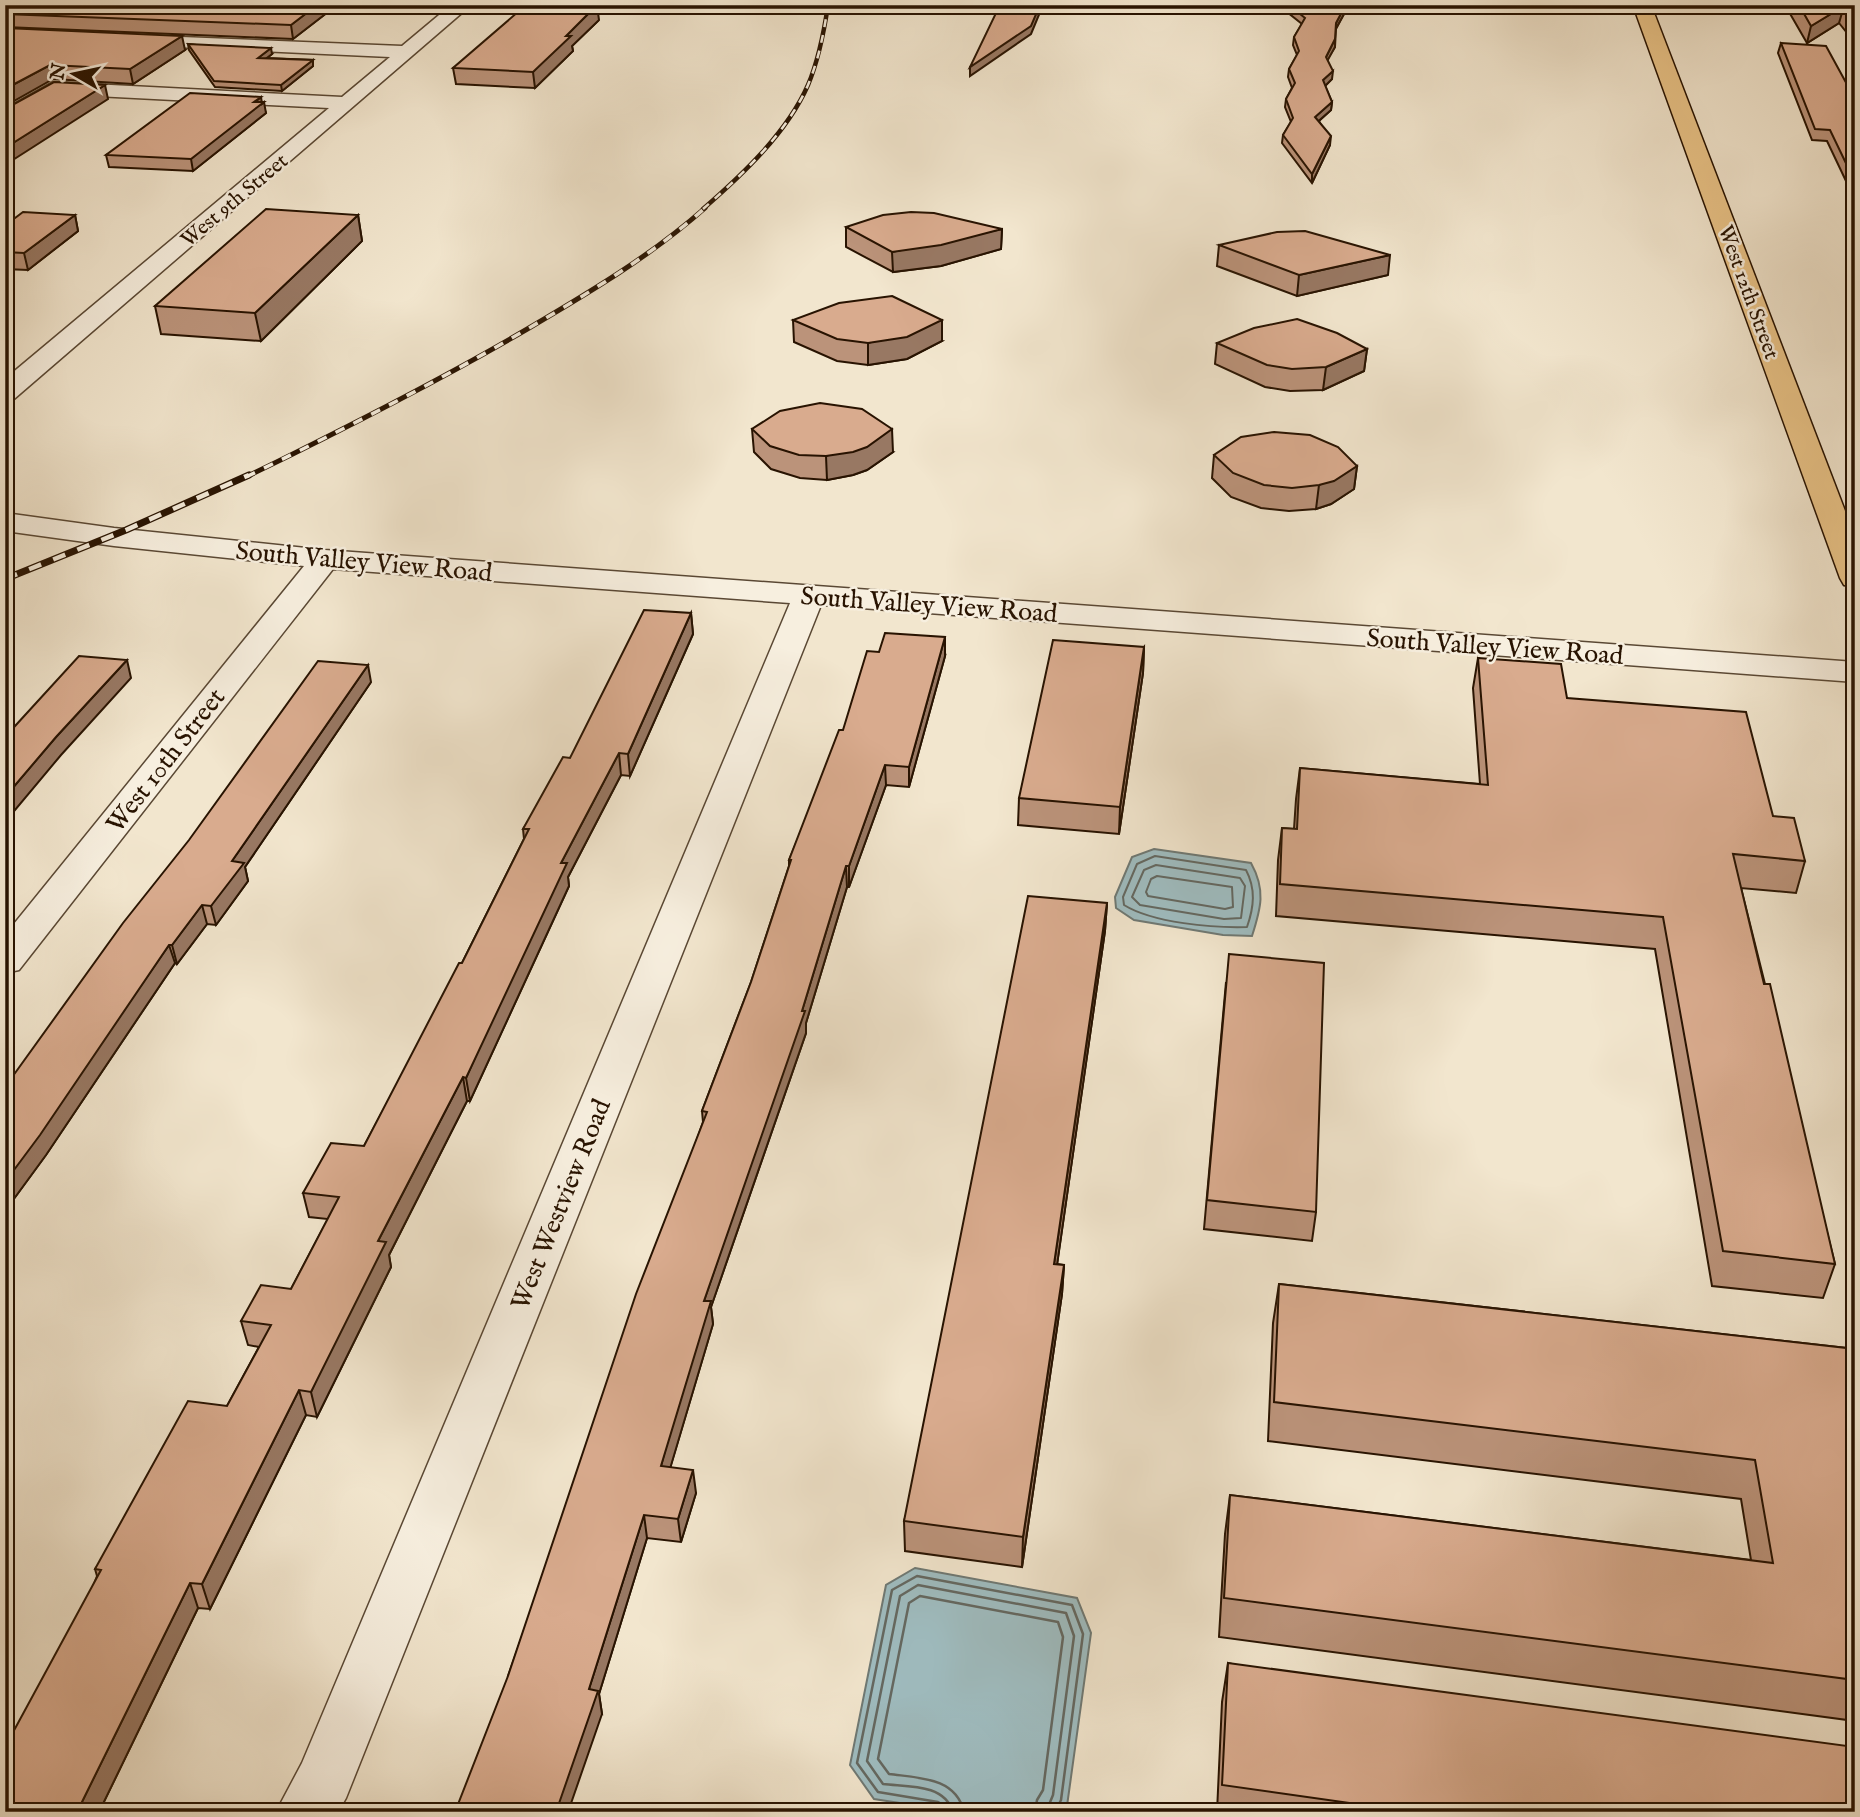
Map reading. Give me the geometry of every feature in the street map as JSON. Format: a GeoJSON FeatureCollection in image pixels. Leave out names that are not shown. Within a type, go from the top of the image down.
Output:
{"type":"FeatureCollection","features":[{"type":"Feature","properties":{"kind":"main road","name":"West 12th Street"},"geometry":{"type":"LineString","coordinates":[[1642,5],[1855,578]]}},
{"type":"Feature","properties":{"kind":"street","name":"West 9th Street"},"geometry":{"type":"LineString","coordinates":[[5,393],[461,5]]}},
{"type":"Feature","properties":{"kind":"street"},"geometry":{"type":"LineString","coordinates":[[113,39],[406,52]]}},
{"type":"Feature","properties":{"kind":"street"},"geometry":{"type":"LineString","coordinates":[[5,118],[53,88],[348,103]]}},
{"type":"Feature","properties":{"kind":"street","name":"South Valley View Road"},"geometry":{"type":"LineString","coordinates":[[5,522],[154,542],[325,559],[1855,672]]}},
{"type":"Feature","properties":{"kind":"street","name":"West 10th Street"},"geometry":{"type":"LineString","coordinates":[[5,961],[325,559]]}},
{"type":"Feature","properties":{"kind":"street","name":"West Westview Road"},"geometry":{"type":"LineString","coordinates":[[306,1812],[325,1780],[808,595]]}},
{"type":"Feature","properties":{"kind":"water"},"geometry":{"type":"Polygon","coordinates":[[[1154,849],[1251,863],[1260,891],[1258,917],[1252,936],[1223,935],[1134,920],[1116,908],[1115,897],[1132,857],[1154,849]]]}},
{"type":"Feature","properties":{"kind":"water"},"geometry":{"type":"Polygon","coordinates":[[[915,1568],[1077,1598],[1091,1633],[1067,1806],[1056,1812],[958,1812],[874,1799],[850,1765],[886,1585],[915,1568]]]}},
{"type":"Feature","properties":{"kind":"building"},"geometry":{"type":"Polygon","coordinates":[[[5,5],[317,5],[291,25],[5,14],[5,5]]]}},
{"type":"Feature","properties":{"kind":"building"},"geometry":{"type":"Polygon","coordinates":[[[526,5],[597,5],[566,36],[571,36],[533,72],[453,68],[526,5]]]}},
{"type":"Feature","properties":{"kind":"building"},"geometry":{"type":"Polygon","coordinates":[[[997,5],[1040,5],[1031,26],[970,67],[998,9],[997,5]]]}},
{"type":"Feature","properties":{"kind":"building"},"geometry":{"type":"Polygon","coordinates":[[[1289,5],[1345,6],[1336,23],[1335,39],[1326,57],[1333,71],[1323,80],[1332,102],[1315,117],[1331,136],[1312,174],[1283,135],[1293,118],[1286,99],[1295,83],[1289,69],[1299,51],[1294,37],[1305,18],[1289,5]]]}},
{"type":"Feature","properties":{"kind":"building"},"geometry":{"type":"Polygon","coordinates":[[[1799,5],[1855,5],[1855,21],[1844,6],[1811,26],[1799,5]]]}},
{"type":"Feature","properties":{"kind":"building"},"geometry":{"type":"Polygon","coordinates":[[[5,28],[182,36],[130,69],[50,65],[5,89],[5,28]]]}},
{"type":"Feature","properties":{"kind":"building"},"geometry":{"type":"Polygon","coordinates":[[[1781,43],[1826,46],[1855,99],[1855,182],[1830,130],[1815,129],[1781,43]]]}},
{"type":"Feature","properties":{"kind":"building"},"geometry":{"type":"Polygon","coordinates":[[[188,44],[271,48],[258,58],[313,60],[281,85],[214,81],[188,44]]]}},
{"type":"Feature","properties":{"kind":"building"},"geometry":{"type":"Polygon","coordinates":[[[54,82],[105,85],[5,148],[5,109],[54,82]]]}},
{"type":"Feature","properties":{"kind":"building"},"geometry":{"type":"Polygon","coordinates":[[[190,93],[261,97],[254,102],[264,102],[191,159],[106,155],[190,93]]]}},
{"type":"Feature","properties":{"kind":"building"},"geometry":{"type":"Polygon","coordinates":[[[266,209],[358,215],[255,313],[155,306],[266,209]]]}},
{"type":"Feature","properties":{"kind":"building"},"geometry":{"type":"Polygon","coordinates":[[[23,212],[75,215],[24,253],[5,252],[5,218],[15,218],[23,212]]]}},
{"type":"Feature","properties":{"kind":"building"},"geometry":{"type":"Polygon","coordinates":[[[934,213],[1002,229],[941,245],[892,252],[846,227],[883,215],[934,213]]]}},
{"type":"Feature","properties":{"kind":"building"},"geometry":{"type":"Polygon","coordinates":[[[1305,231],[1390,255],[1299,275],[1219,245],[1277,232],[1305,231]]]}},
{"type":"Feature","properties":{"kind":"building"},"geometry":{"type":"Polygon","coordinates":[[[892,296],[942,320],[907,337],[868,343],[837,339],[793,320],[839,303],[892,296]]]}},
{"type":"Feature","properties":{"kind":"building"},"geometry":{"type":"Polygon","coordinates":[[[1297,319],[1337,333],[1367,349],[1326,367],[1292,369],[1267,365],[1217,343],[1254,328],[1297,319]]]}},
{"type":"Feature","properties":{"kind":"building"},"geometry":{"type":"Polygon","coordinates":[[[820,403],[862,409],[892,429],[867,447],[826,456],[799,455],[770,446],[752,429],[780,411],[820,403]]]}},
{"type":"Feature","properties":{"kind":"building"},"geometry":{"type":"Polygon","coordinates":[[[1274,432],[1310,435],[1338,447],[1357,466],[1334,481],[1292,488],[1264,485],[1233,473],[1214,455],[1241,437],[1274,432]]]}},
{"type":"Feature","properties":{"kind":"building"},"geometry":{"type":"Polygon","coordinates":[[[644,610],[691,613],[628,754],[619,753],[561,863],[567,863],[466,1078],[463,1077],[378,1241],[386,1242],[311,1392],[299,1390],[202,1584],[190,1583],[77,1812],[5,1811],[5,1747],[101,1570],[95,1569],[188,1401],[227,1406],[271,1325],[241,1321],[261,1285],[291,1289],[339,1197],[303,1193],[331,1143],[364,1146],[459,963],[462,963],[529,829],[523,829],[563,757],[570,758],[644,610]]]}},
{"type":"Feature","properties":{"kind":"building"},"geometry":{"type":"Polygon","coordinates":[[[885,633],[945,637],[909,767],[885,765],[849,866],[846,866],[802,1011],[805,1011],[704,1301],[711,1301],[661,1466],[693,1470],[678,1519],[644,1515],[589,1689],[598,1691],[556,1812],[455,1812],[508,1676],[636,1294],[707,1112],[702,1111],[751,982],[789,860],[839,730],[843,730],[867,651],[879,652],[885,633]]]}},
{"type":"Feature","properties":{"kind":"building"},"geometry":{"type":"Polygon","coordinates":[[[1053,640],[1144,647],[1120,807],[1019,798],[1053,640]]]}},
{"type":"Feature","properties":{"kind":"building"},"geometry":{"type":"Polygon","coordinates":[[[79,656],[127,660],[5,797],[5,737],[79,656]]]}},
{"type":"Feature","properties":{"kind":"building"},"geometry":{"type":"Polygon","coordinates":[[[1478,658],[1561,664],[1567,698],[1746,712],[1773,816],[1794,818],[1805,861],[1733,854],[1764,984],[1770,984],[1835,1264],[1723,1251],[1663,917],[1280,884],[1282,828],[1297,829],[1300,768],[1488,785],[1478,658]]]}},
{"type":"Feature","properties":{"kind":"building"},"geometry":{"type":"Polygon","coordinates":[[[318,661],[368,665],[232,861],[244,863],[211,906],[202,905],[172,945],[169,945],[5,1182],[5,1087],[318,661]]]}},
{"type":"Feature","properties":{"kind":"building"},"geometry":{"type":"Polygon","coordinates":[[[1028,896],[1107,903],[1054,1264],[1064,1265],[1023,1537],[904,1521],[1028,896]]]}},
{"type":"Feature","properties":{"kind":"building"},"geometry":{"type":"Polygon","coordinates":[[[1229,954],[1324,963],[1316,1212],[1207,1200],[1229,954]]]}},
{"type":"Feature","properties":{"kind":"building"},"geometry":{"type":"Polygon","coordinates":[[[1279,1284],[1855,1349],[1855,1680],[1224,1598],[1230,1495],[1773,1563],[1755,1460],[1274,1402],[1279,1284]]]}},
{"type":"Feature","properties":{"kind":"building"},"geometry":{"type":"Polygon","coordinates":[[[1228,1663],[1855,1747],[1855,1812],[1413,1812],[1222,1785],[1228,1663]]]}},
{"type":"Feature","properties":{"kind":"railway"},"geometry":{"type":"LineString","coordinates":[[703,209],[762,152],[799,103],[815,65],[828,5]]}},
{"type":"Feature","properties":{"kind":"railway"},"geometry":{"type":"LineString","coordinates":[[246,477],[389,405],[529,328],[598,287],[705,208]]}},
{"type":"Feature","properties":{"kind":"railway"},"geometry":{"type":"LineString","coordinates":[[5,579],[126,530],[249,475]]}}]}
